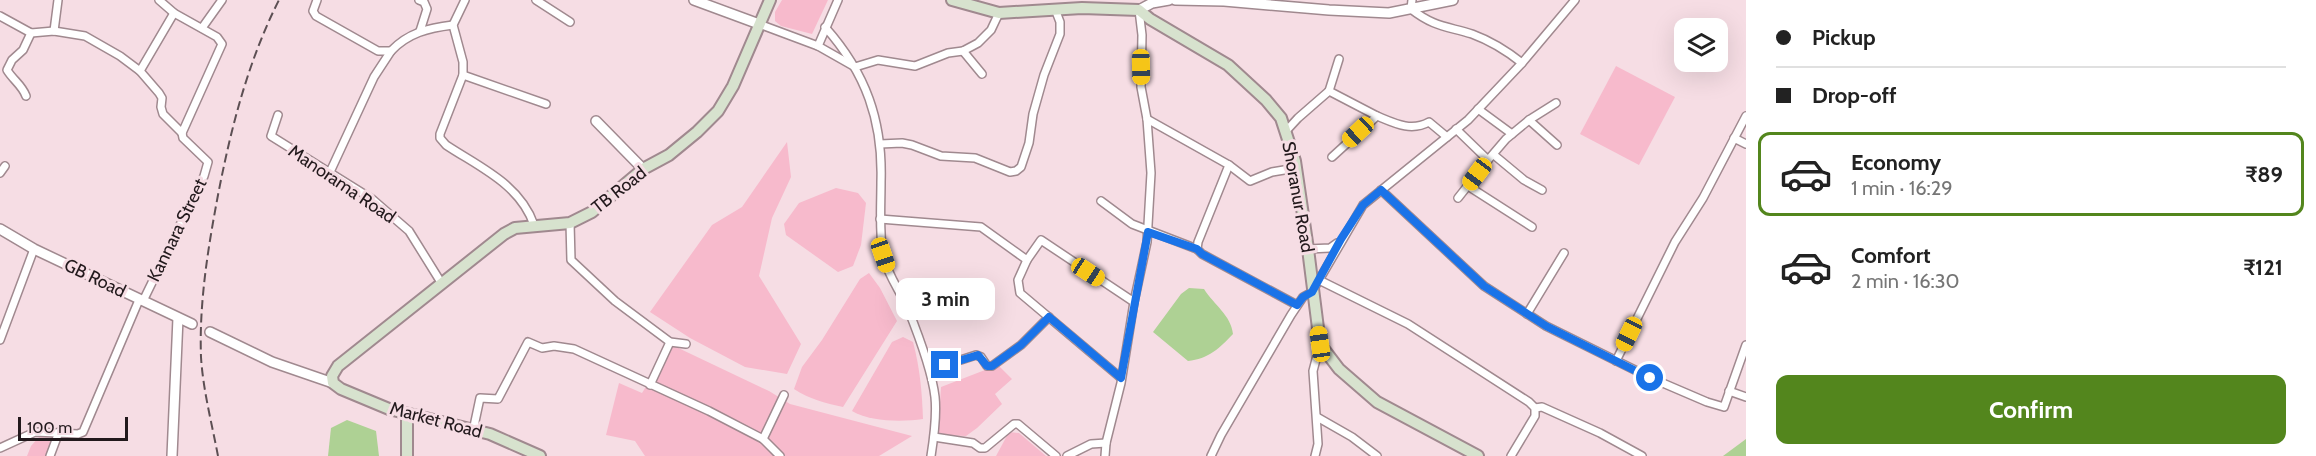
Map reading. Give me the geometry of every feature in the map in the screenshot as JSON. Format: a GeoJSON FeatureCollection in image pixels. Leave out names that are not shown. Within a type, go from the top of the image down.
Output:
{"type":"FeatureCollection","features":[{"type":"Feature","properties":{"kind":"main road","name":"TB Road"},"geometry":{"type":"LineString","coordinates":[[333,383],[332,376],[338,366],[509,231],[534,225],[570,223],[592,212],[643,169],[669,155],[718,111],[733,86],[770,0]]}},
{"type":"Feature","properties":{"kind":"main road","name":"Shoranur Road"},"geometry":{"type":"LineString","coordinates":[[952,0],[999,13],[1039,12],[1055,9]]}},
{"type":"Feature","properties":{"kind":"main road","name":"Shoranur Road"},"geometry":{"type":"LineString","coordinates":[[970,0],[1001,8],[1148,7],[1234,70],[1266,100],[1281,118],[1287,131],[1296,168],[1320,344],[1339,369],[1377,402],[1464,453],[1478,456]]}},
{"type":"Feature","properties":{"kind":"main road","name":"Market Road"},"geometry":{"type":"LineString","coordinates":[[333,383],[349,393],[389,409],[490,435],[540,456]]}},
{"type":"Feature","properties":{"kind":"main road"},"geometry":{"type":"LineString","coordinates":[[407,414],[407,456]]}},
{"type":"Feature","properties":{"kind":"street"},"geometry":{"type":"LineString","coordinates":[[54,31],[58,0]]}},
{"type":"Feature","properties":{"kind":"street"},"geometry":{"type":"LineString","coordinates":[[159,0],[171,11],[217,37],[222,44],[182,133]]}},
{"type":"Feature","properties":{"kind":"street"},"geometry":{"type":"LineString","coordinates":[[140,71],[171,11],[173,0]]}},
{"type":"Feature","properties":{"kind":"street"},"geometry":{"type":"LineString","coordinates":[[202,28],[222,0]]}},
{"type":"Feature","properties":{"kind":"street"},"geometry":{"type":"LineString","coordinates":[[317,0],[313,11],[316,15],[378,51],[391,51]]}},
{"type":"Feature","properties":{"kind":"street"},"geometry":{"type":"LineString","coordinates":[[419,0],[424,2],[427,9],[420,31]]}},
{"type":"Feature","properties":{"kind":"street"},"geometry":{"type":"LineString","coordinates":[[465,0],[453,25],[463,62],[463,75],[440,138],[446,145],[506,184],[525,206],[534,225]]}},
{"type":"Feature","properties":{"kind":"street"},"geometry":{"type":"LineString","coordinates":[[536,0],[570,22]]}},
{"type":"Feature","properties":{"kind":"street"},"geometry":{"type":"LineString","coordinates":[[694,0],[818,46],[855,67],[878,60],[915,66],[948,53],[963,51],[978,44],[991,30],[999,13]]}},
{"type":"Feature","properties":{"kind":"street"},"geometry":{"type":"LineString","coordinates":[[818,46],[838,0]]}},
{"type":"Feature","properties":{"kind":"street"},"geometry":{"type":"LineString","coordinates":[[1105,456],[1148,232],[1151,173],[1147,119],[1141,87],[1142,35],[1148,7],[1169,0]]}},
{"type":"Feature","properties":{"kind":"street"},"geometry":{"type":"LineString","coordinates":[[1175,0],[1224,1],[1389,13],[1412,4],[1453,0]]}},
{"type":"Feature","properties":{"kind":"street"},"geometry":{"type":"LineString","coordinates":[[1211,456],[1297,305],[1303,297],[1312,292],[1363,205],[1478,109],[1522,63],[1575,0]]}},
{"type":"Feature","properties":{"kind":"street"},"geometry":{"type":"LineString","coordinates":[[1412,4],[1429,23],[1474,35],[1498,46],[1522,63]]}},
{"type":"Feature","properties":{"kind":"street"},"geometry":{"type":"LineString","coordinates":[[880,144],[902,143],[941,156],[975,159],[1010,172],[1016,171],[1021,167],[1025,156],[1033,114],[1044,75],[1060,34],[1060,22],[1055,9]]}},
{"type":"Feature","properties":{"kind":"street"},"geometry":{"type":"LineString","coordinates":[[0,16],[31,33],[23,50],[12,60],[7,70],[13,80],[22,87],[26,96]]}},
{"type":"Feature","properties":{"kind":"street"},"geometry":{"type":"LineString","coordinates":[[330,172],[374,77],[391,51],[402,40],[420,31],[453,25]]}},
{"type":"Feature","properties":{"kind":"street"},"geometry":{"type":"LineString","coordinates":[[825,27],[855,67],[877,120],[880,144],[880,219],[883,255],[908,310],[930,370],[935,398],[931,456]]}},
{"type":"Feature","properties":{"kind":"street","name":"Kannara Street"},"geometry":{"type":"LineString","coordinates":[[31,33],[54,31],[85,36],[120,56],[140,71],[161,96],[163,114],[182,133],[183,138],[208,162],[204,176],[141,301]]}},
{"type":"Feature","properties":{"kind":"street"},"geometry":{"type":"LineString","coordinates":[[963,51],[982,74]]}},
{"type":"Feature","properties":{"kind":"street"},"geometry":{"type":"LineString","coordinates":[[1287,131],[1298,118],[1329,91],[1339,59]]}},
{"type":"Feature","properties":{"kind":"street"},"geometry":{"type":"LineString","coordinates":[[463,75],[546,104]]}},
{"type":"Feature","properties":{"kind":"street"},"geometry":{"type":"LineString","coordinates":[[1329,91],[1404,127],[1423,126],[1429,122],[1447,137]]}},
{"type":"Feature","properties":{"kind":"street"},"geometry":{"type":"LineString","coordinates":[[1458,198],[1512,134],[1556,103]]}},
{"type":"Feature","properties":{"kind":"street"},"geometry":{"type":"LineString","coordinates":[[1478,109],[1512,134]]}},
{"type":"Feature","properties":{"kind":"street","name":"Manorama Road"},"geometry":{"type":"LineString","coordinates":[[278,115],[271,136],[372,199],[409,231],[441,284]]}},
{"type":"Feature","properties":{"kind":"street"},"geometry":{"type":"LineString","coordinates":[[1332,157],[1377,116]]}},
{"type":"Feature","properties":{"kind":"street"},"geometry":{"type":"LineString","coordinates":[[1616,361],[1675,242],[1703,198],[1746,116]]}},
{"type":"Feature","properties":{"kind":"street"},"geometry":{"type":"LineString","coordinates":[[1147,119],[1229,165],[1251,181],[1272,172],[1296,168]]}},
{"type":"Feature","properties":{"kind":"street"},"geometry":{"type":"LineString","coordinates":[[1529,120],[1557,145]]}},
{"type":"Feature","properties":{"kind":"street"},"geometry":{"type":"LineString","coordinates":[[596,121],[643,169]]}},
{"type":"Feature","properties":{"kind":"street"},"geometry":{"type":"LineString","coordinates":[[1456,129],[1491,158],[1542,190]]}},
{"type":"Feature","properties":{"kind":"street"},"geometry":{"type":"LineString","coordinates":[[1734,138],[1746,144]]}},
{"type":"Feature","properties":{"kind":"street"},"geometry":{"type":"LineString","coordinates":[[1197,249],[1229,165]]}},
{"type":"Feature","properties":{"kind":"street"},"geometry":{"type":"LineString","coordinates":[[0,173],[5,166]]}},
{"type":"Feature","properties":{"kind":"street"},"geometry":{"type":"LineString","coordinates":[[1477,174],[1481,195]]}},
{"type":"Feature","properties":{"kind":"street"},"geometry":{"type":"LineString","coordinates":[[1468,186],[1532,227]]}},
{"type":"Feature","properties":{"kind":"street"},"geometry":{"type":"LineString","coordinates":[[1381,190],[1484,286],[1554,331],[1650,378],[1724,407],[1746,345]]}},
{"type":"Feature","properties":{"kind":"street"},"geometry":{"type":"LineString","coordinates":[[1101,201],[1132,224],[1197,249],[1202,254],[1297,305]]}},
{"type":"Feature","properties":{"kind":"street"},"geometry":{"type":"LineString","coordinates":[[880,219],[981,227],[1027,260]]}},
{"type":"Feature","properties":{"kind":"street"},"geometry":{"type":"LineString","coordinates":[[570,223],[571,260],[615,301],[670,342],[686,344]]}},
{"type":"Feature","properties":{"kind":"street","name":"GB Road"},"geometry":{"type":"LineString","coordinates":[[0,229],[34,249],[192,324]]}},
{"type":"Feature","properties":{"kind":"street"},"geometry":{"type":"LineString","coordinates":[[1308,249],[1330,248],[1341,239]]}},
{"type":"Feature","properties":{"kind":"street"},"geometry":{"type":"LineString","coordinates":[[1121,378],[1020,292],[1018,280],[1027,260],[1041,240],[1134,302]]}},
{"type":"Feature","properties":{"kind":"street"},"geometry":{"type":"LineString","coordinates":[[0,340],[34,249]]}},
{"type":"Feature","properties":{"kind":"street"},"geometry":{"type":"LineString","coordinates":[[1527,314],[1564,254]]}},
{"type":"Feature","properties":{"kind":"street"},"geometry":{"type":"LineString","coordinates":[[1319,280],[1408,324],[1529,402],[1535,408],[1535,416],[1511,456]]}},
{"type":"Feature","properties":{"kind":"street"},"geometry":{"type":"LineString","coordinates":[[0,448],[34,432],[78,434],[83,432],[141,301]]}},
{"type":"Feature","properties":{"kind":"street"},"geometry":{"type":"LineString","coordinates":[[930,370],[976,355],[981,357],[987,366],[992,366],[1021,345],[1049,317]]}},
{"type":"Feature","properties":{"kind":"street"},"geometry":{"type":"LineString","coordinates":[[172,456],[178,318]]}},
{"type":"Feature","properties":{"kind":"street"},"geometry":{"type":"LineString","coordinates":[[210,332],[272,362],[333,383]]}},
{"type":"Feature","properties":{"kind":"street"},"geometry":{"type":"LineString","coordinates":[[473,431],[480,398],[498,399],[528,342],[542,348],[554,346],[574,349],[709,411],[763,439],[780,456]]}},
{"type":"Feature","properties":{"kind":"street"},"geometry":{"type":"LineString","coordinates":[[650,385],[670,342]]}},
{"type":"Feature","properties":{"kind":"street"},"geometry":{"type":"LineString","coordinates":[[1315,456],[1318,444],[1313,371],[1320,344]]}},
{"type":"Feature","properties":{"kind":"street"},"geometry":{"type":"LineString","coordinates":[[1730,387],[1746,397]]}},
{"type":"Feature","properties":{"kind":"street"},"geometry":{"type":"LineString","coordinates":[[763,439],[784,395]]}},
{"type":"Feature","properties":{"kind":"street"},"geometry":{"type":"LineString","coordinates":[[1535,408],[1542,407],[1600,433],[1642,456]]}},
{"type":"Feature","properties":{"kind":"street"},"geometry":{"type":"LineString","coordinates":[[1317,417],[1352,437],[1377,456]]}},
{"type":"Feature","properties":{"kind":"street"},"geometry":{"type":"LineString","coordinates":[[934,437],[973,443],[980,448],[986,448],[1018,424],[1056,456]]}},
{"type":"Feature","properties":{"kind":"street"},"geometry":{"type":"LineString","coordinates":[[50,456],[59,432]]}},
{"type":"Feature","properties":{"kind":"street"},"geometry":{"type":"LineString","coordinates":[[1067,456],[1091,444],[1106,443]]}},
{"type":"Feature","properties":{"kind":"shaded area"},"geometry":{"type":"Polygon","coordinates":[[[782,0],[828,0],[812,34],[781,26],[775,21],[775,12],[782,0]]]}},
{"type":"Feature","properties":{"kind":"shaded area"},"geometry":{"type":"Polygon","coordinates":[[[1616,66],[1675,97],[1639,165],[1580,134],[1616,66]]]}},
{"type":"Feature","properties":{"kind":"shaded area"},"geometry":{"type":"Polygon","coordinates":[[[787,142],[791,177],[772,218],[759,276],[801,344],[787,374],[745,367],[690,338],[650,312],[712,225],[742,207],[787,142]]]}},
{"type":"Feature","properties":{"kind":"shaded area"},"geometry":{"type":"Polygon","coordinates":[[[836,188],[858,193],[866,203],[861,245],[853,266],[838,272],[786,235],[784,224],[799,203],[836,188]]]}},
{"type":"Feature","properties":{"kind":"shaded area"},"geometry":{"type":"Polygon","coordinates":[[[869,273],[880,288],[897,321],[843,407],[817,400],[794,389],[802,367],[822,340],[860,279],[869,273]]]}},
{"type":"Feature","properties":{"kind":"shaded area"},"geometry":{"type":"Polygon","coordinates":[[[1189,288],[1204,289],[1226,316],[1233,334],[1213,352],[1202,358],[1188,361],[1153,332],[1181,294],[1189,288]]]}},
{"type":"Feature","properties":{"kind":"shaded area"},"geometry":{"type":"Polygon","coordinates":[[[903,337],[913,342],[920,380],[923,419],[887,420],[859,415],[852,411],[892,342],[903,337]]]}},
{"type":"Feature","properties":{"kind":"shaded area"},"geometry":{"type":"Polygon","coordinates":[[[672,345],[769,391],[790,404],[912,436],[879,456],[645,456],[635,441],[606,435],[619,383],[642,393],[672,345]]]}},
{"type":"Feature","properties":{"kind":"shaded area"},"geometry":{"type":"Polygon","coordinates":[[[998,365],[1012,379],[995,394],[1002,404],[966,436],[938,435],[941,387],[998,365]]]}},
{"type":"Feature","properties":{"kind":"shaded area"},"geometry":{"type":"Polygon","coordinates":[[[347,420],[376,431],[379,456],[328,456],[331,428],[347,420]]]}},
{"type":"Feature","properties":{"kind":"shaded area"},"geometry":{"type":"Polygon","coordinates":[[[1009,432],[1019,433],[1046,456],[996,456],[1009,432]]]}},
{"type":"Feature","properties":{"kind":"shaded area"},"geometry":{"type":"Polygon","coordinates":[[[39,437],[55,438],[47,456],[27,456],[31,446],[39,437]]]}},
{"type":"Feature","properties":{"kind":"shaded area"},"geometry":{"type":"Polygon","coordinates":[[[1746,439],[1746,456],[1723,456],[1746,439]]]}},
{"type":"Feature","properties":{"kind":"railway"},"geometry":{"type":"LineString","coordinates":[[218,456],[201,357],[201,316],[208,255],[218,195],[235,120],[258,47],[279,0]]}},
{"type":"Feature","properties":{"kind":"route"},"geometry":{"type":"LineString","coordinates":[[945,365],[978,355],[987,366],[992,366],[1021,345],[1049,317],[1121,378],[1148,232],[1197,249],[1202,254],[1297,305],[1303,297],[1312,292],[1363,205],[1381,190],[1484,286],[1562,335],[1650,378]]}}]}
